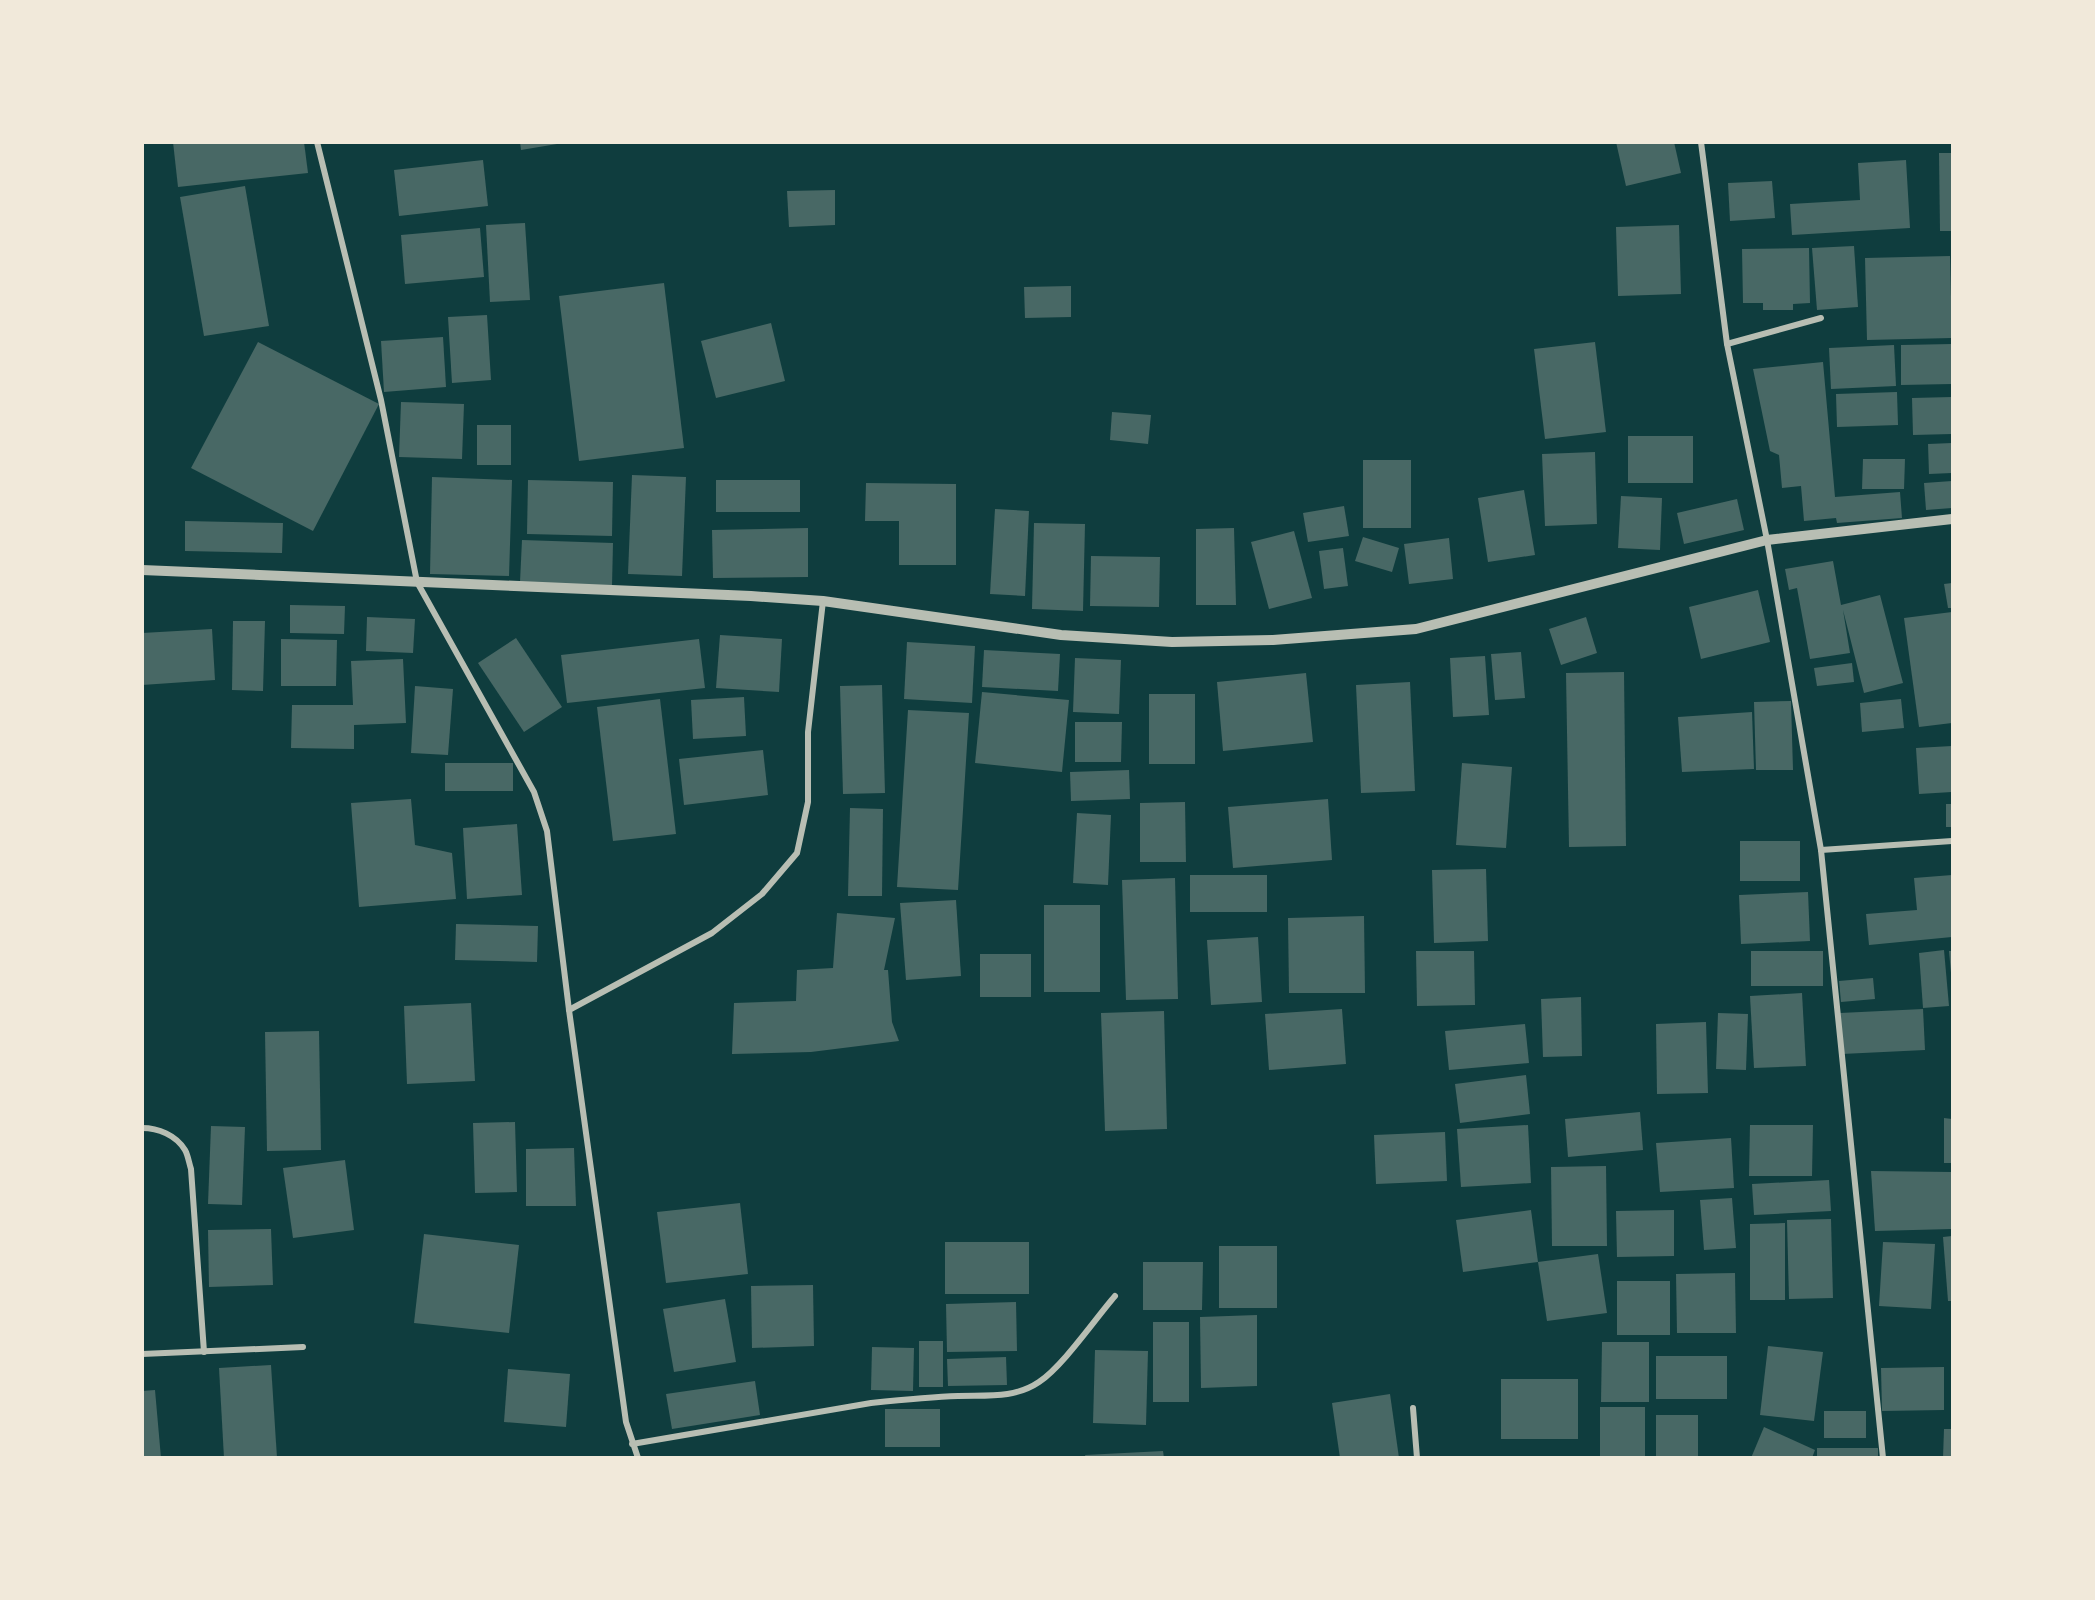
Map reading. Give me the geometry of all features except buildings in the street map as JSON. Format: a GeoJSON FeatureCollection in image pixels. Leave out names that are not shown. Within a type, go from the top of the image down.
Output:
{"type":"FeatureCollection","features":[{"type":"Feature","properties":{"kind":"street"},"geometry":{"type":"LineString","coordinates":[[316,142],[381,400],[417,582],[534,792],[547,831],[626,1422],[638,1458]]}},
{"type":"Feature","properties":{"kind":"street"},"geometry":{"type":"LineString","coordinates":[[1701,142],[1727,344],[1767,540],[1821,850],[1883,1458]]}},
{"type":"Feature","properties":{"kind":"street"},"geometry":{"type":"LineString","coordinates":[[1727,344],[1821,318]]}},
{"type":"Feature","properties":{"kind":"street"},"geometry":{"type":"LineString","coordinates":[[142,570],[751,596],[823,601],[1061,635],[1172,642],[1274,640],[1416,629],[1767,540],[1953,519]]}},
{"type":"Feature","properties":{"kind":"street"},"geometry":{"type":"LineString","coordinates":[[570,1010],[712,933],[762,894],[797,853],[808,802],[808,732],[823,601]]}},
{"type":"Feature","properties":{"kind":"street"},"geometry":{"type":"LineString","coordinates":[[1821,850],[1953,842]]}},
{"type":"Feature","properties":{"kind":"street"},"geometry":{"type":"LineString","coordinates":[[142,1128],[160,1129],[176,1140],[185,1150],[191,1168],[204,1352]]}},
{"type":"Feature","properties":{"kind":"street"},"geometry":{"type":"LineString","coordinates":[[632,1444],[871,1403],[904,1399],[1010,1394],[1039,1382],[1058,1364],[1114,1296]]}},
{"type":"Feature","properties":{"kind":"street"},"geometry":{"type":"LineString","coordinates":[[142,1354],[303,1347]]}},
{"type":"Feature","properties":{"kind":"street"},"geometry":{"type":"LineString","coordinates":[[1413,1408],[1417,1458]]}}]}
